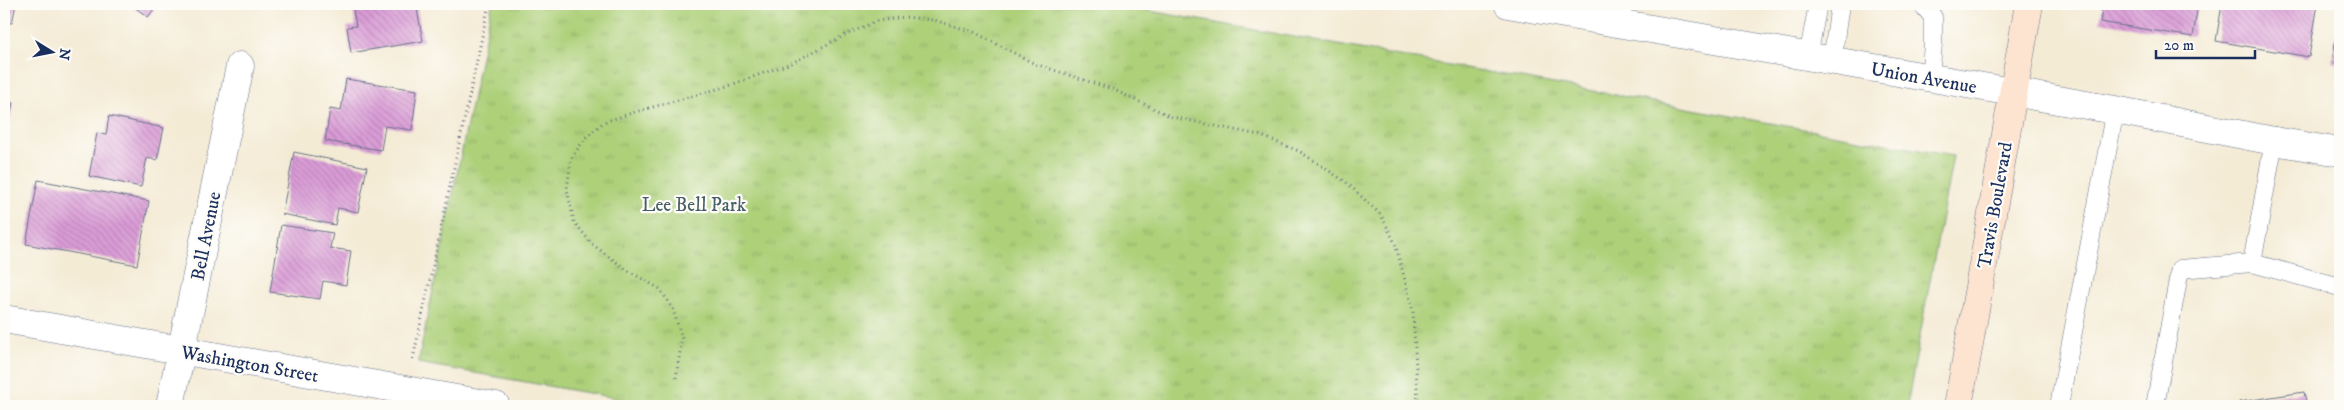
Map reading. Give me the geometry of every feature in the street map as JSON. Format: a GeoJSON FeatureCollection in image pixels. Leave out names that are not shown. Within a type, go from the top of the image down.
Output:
{"type":"FeatureCollection","features":[{"type":"Feature","properties":{"kind":"main road","name":"Travis Boulevard"},"geometry":{"type":"LineString","coordinates":[[1958,406],[2029,4]]}},
{"type":"Feature","properties":{"kind":"street","name":"Union Avenue"},"geometry":{"type":"LineString","coordinates":[[1508,4],[1616,13],[1820,59],[2115,110],[2340,152]]}},
{"type":"Feature","properties":{"kind":"street","name":"Bell Avenue"},"geometry":{"type":"LineString","coordinates":[[170,406],[240,66]]}},
{"type":"Feature","properties":{"kind":"street","name":"Washington Street"},"geometry":{"type":"LineString","coordinates":[[4,319],[496,406]]}},
{"type":"Feature","properties":{"kind":"lane"},"geometry":{"type":"LineString","coordinates":[[1818,4],[1820,59]]}},
{"type":"Feature","properties":{"kind":"lane"},"geometry":{"type":"LineString","coordinates":[[1820,59],[1840,4]]}},
{"type":"Feature","properties":{"kind":"lane"},"geometry":{"type":"LineString","coordinates":[[1922,4],[1933,17],[1930,78]]}},
{"type":"Feature","properties":{"kind":"lane"},"geometry":{"type":"LineString","coordinates":[[2060,406],[2115,110]]}},
{"type":"Feature","properties":{"kind":"lane"},"geometry":{"type":"LineString","coordinates":[[2252,263],[2274,141]]}},
{"type":"Feature","properties":{"kind":"lane"},"geometry":{"type":"LineString","coordinates":[[2155,406],[2180,269],[2252,263],[2340,287]]}},
{"type":"Feature","properties":{"kind":"path"},"geometry":{"type":"LineString","coordinates":[[413,359],[489,4]]}},
{"type":"Feature","properties":{"kind":"path"},"geometry":{"type":"LineString","coordinates":[[676,378],[682,338],[674,309],[660,289],[627,270],[592,244],[574,222],[568,189],[572,159],[585,138],[604,122],[728,86],[794,62],[843,36],[877,21],[905,17],[934,20],[974,32],[1035,64],[1112,89],[1172,117],[1259,135],[1300,151],[1346,182],[1381,215],[1396,243],[1413,310],[1418,406]]}},
{"type":"Feature","properties":{"kind":"green space","name":"Lee Bell Park"},"geometry":{"type":"Polygon","coordinates":[[[492,4],[1111,4],[1953,156],[1907,406],[661,406],[418,363],[492,4]]]}},
{"type":"Feature","properties":{"kind":"building"},"geometry":{"type":"Polygon","coordinates":[[[4,4],[16,4],[12,23],[4,22],[4,4]]]}},
{"type":"Feature","properties":{"kind":"building"},"geometry":{"type":"Polygon","coordinates":[[[130,4],[158,4],[148,17],[130,4]]]}},
{"type":"Feature","properties":{"kind":"building"},"geometry":{"type":"Polygon","coordinates":[[[352,4],[399,4],[399,7],[416,4],[423,41],[351,53],[347,27],[356,26],[352,4]]]}},
{"type":"Feature","properties":{"kind":"building"},"geometry":{"type":"Polygon","coordinates":[[[2103,4],[2198,4],[2193,37],[2100,22],[2103,4]]]}},
{"type":"Feature","properties":{"kind":"building"},"geometry":{"type":"Polygon","coordinates":[[[2222,4],[2318,4],[2309,57],[2216,41],[2222,4]]]}},
{"type":"Feature","properties":{"kind":"building"},"geometry":{"type":"Polygon","coordinates":[[[2340,19],[2340,64],[2332,62],[2340,19]]]}},
{"type":"Feature","properties":{"kind":"building"},"geometry":{"type":"Polygon","coordinates":[[[346,79],[417,90],[412,130],[385,126],[381,150],[325,141],[330,109],[341,111],[346,79]]]}},
{"type":"Feature","properties":{"kind":"building"},"geometry":{"type":"Polygon","coordinates":[[[4,101],[13,103],[5,140],[4,140],[4,101]]]}},
{"type":"Feature","properties":{"kind":"building"},"geometry":{"type":"Polygon","coordinates":[[[109,116],[164,128],[157,160],[147,158],[141,187],[89,176],[97,133],[106,135],[109,116]]]}},
{"type":"Feature","properties":{"kind":"building"},"geometry":{"type":"Polygon","coordinates":[[[294,152],[367,167],[358,212],[338,208],[335,225],[282,214],[294,152]]]}},
{"type":"Feature","properties":{"kind":"building"},"geometry":{"type":"Polygon","coordinates":[[[38,180],[149,201],[137,265],[26,244],[38,180]]]}},
{"type":"Feature","properties":{"kind":"building"},"geometry":{"type":"Polygon","coordinates":[[[281,225],[333,233],[330,248],[351,251],[346,285],[323,281],[320,299],[270,292],[281,225]]]}},
{"type":"Feature","properties":{"kind":"building"},"geometry":{"type":"Polygon","coordinates":[[[2304,392],[2307,406],[2238,406],[2239,402],[2304,392]]]}}]}
